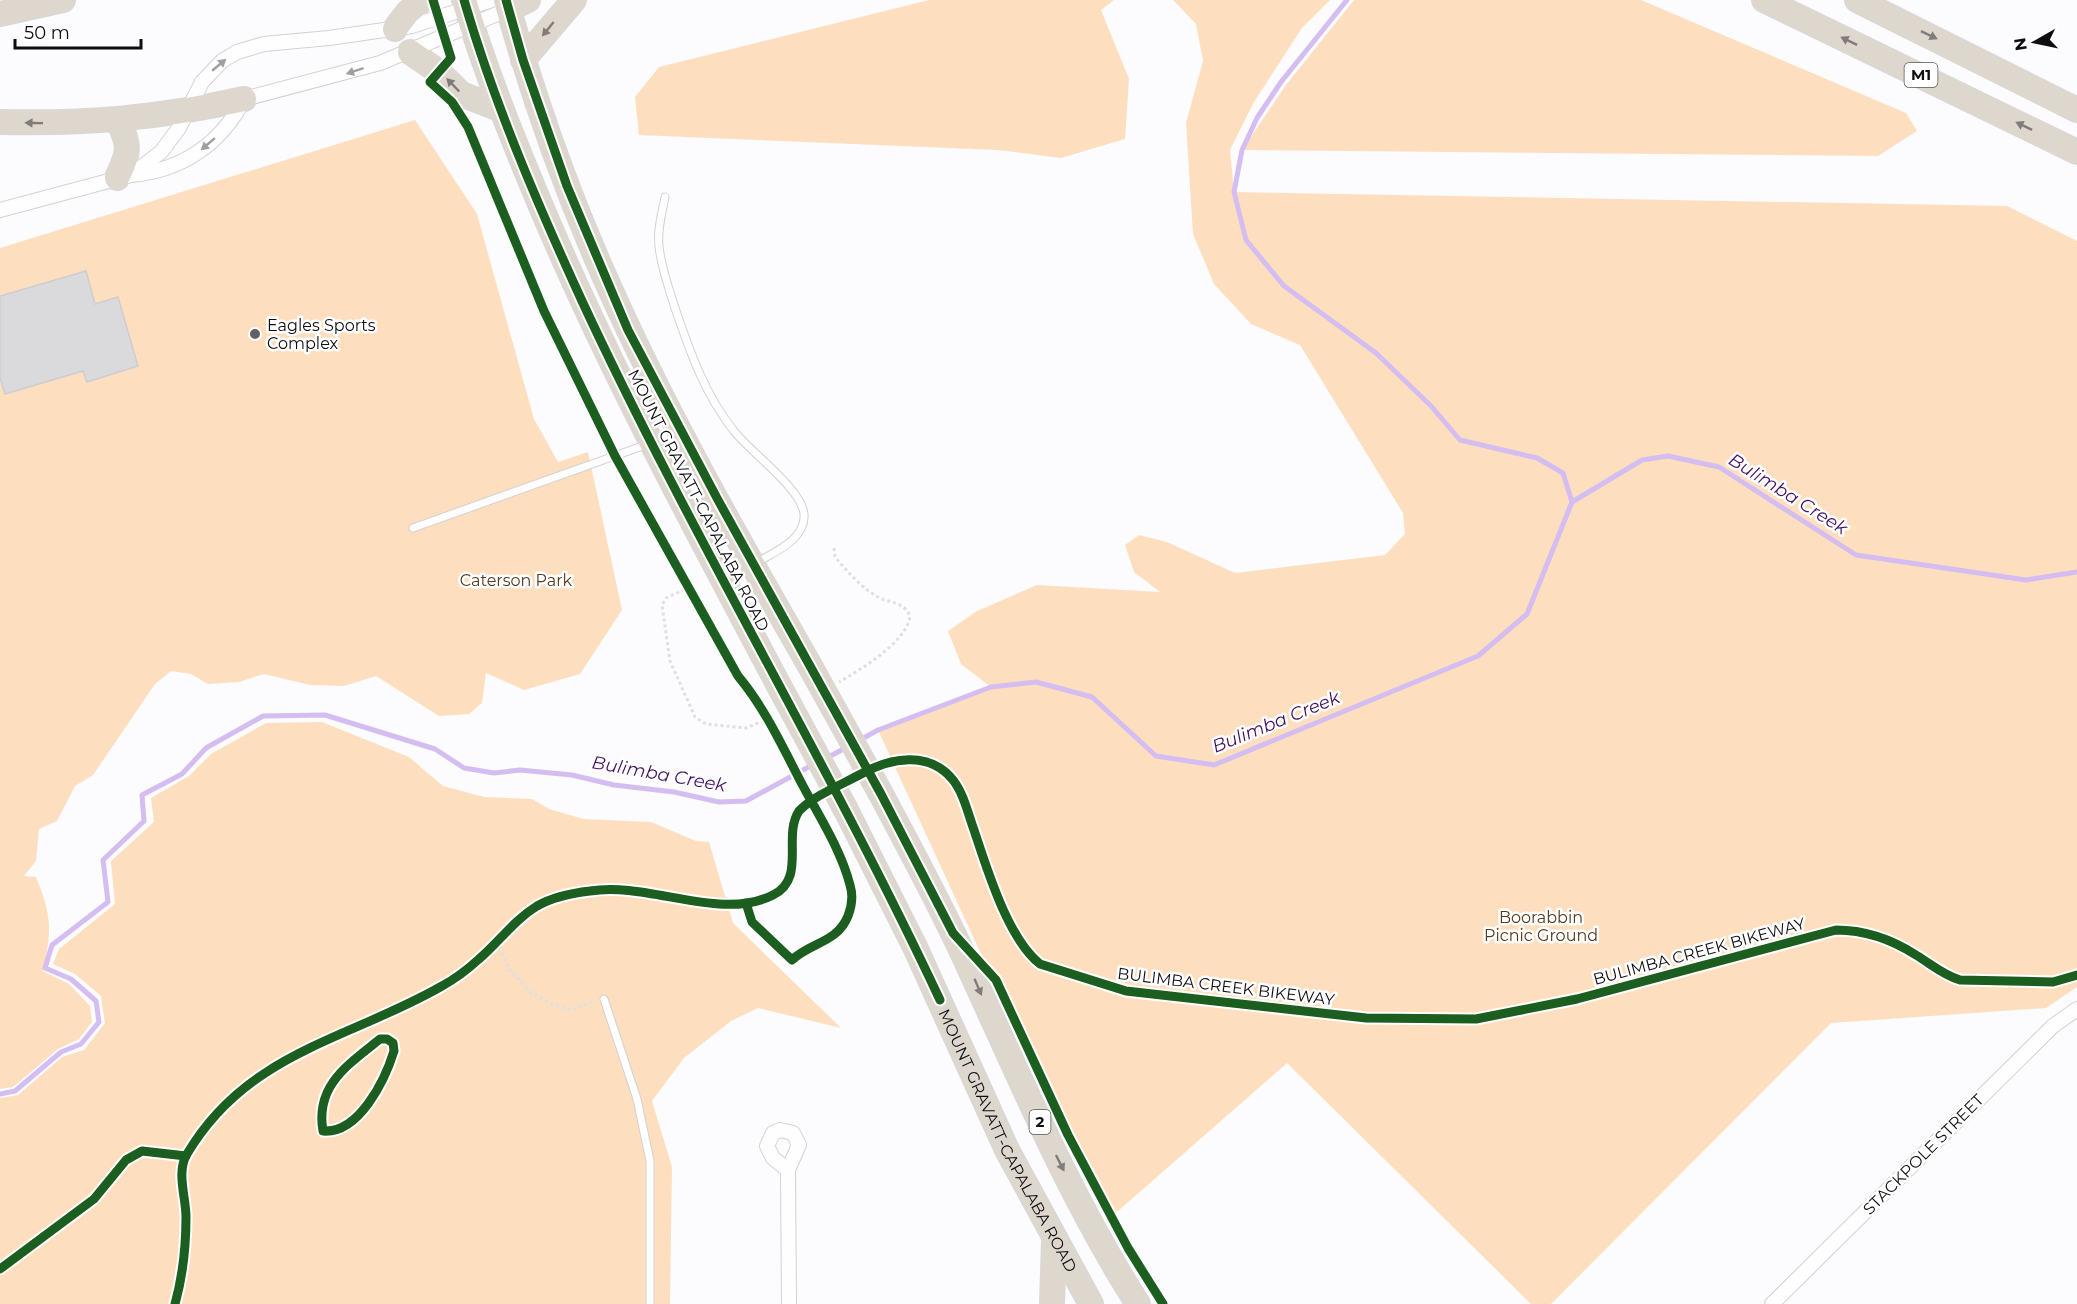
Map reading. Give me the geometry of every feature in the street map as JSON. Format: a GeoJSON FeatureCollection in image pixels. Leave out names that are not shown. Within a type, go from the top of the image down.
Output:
{"type":"FeatureCollection","features":[{"type":"Feature","properties":{"kind":"highway"},"geometry":{"type":"LineString","coordinates":[[0,14],[63,0]]}},
{"type":"Feature","properties":{"kind":"highway"},"geometry":{"type":"LineString","coordinates":[[395,29],[407,13],[422,0]]}},
{"type":"Feature","properties":{"kind":"highway"},"geometry":{"type":"LineString","coordinates":[[523,60],[574,0]]}},
{"type":"Feature","properties":{"kind":"highway","name":"M1"},"geometry":{"type":"LineString","coordinates":[[1764,0],[2077,152]]}},
{"type":"Feature","properties":{"kind":"highway","name":"M1"},"geometry":{"type":"LineString","coordinates":[[1857,0],[2077,110]]}},
{"type":"Feature","properties":{"kind":"highway","name":"MOUNT GRAVATT-CAPALABA ROAD"},"geometry":{"type":"LineString","coordinates":[[509,2],[523,60],[567,186],[607,282],[654,381],[881,795],[953,933],[1031,1104],[1072,1186],[1138,1304]]}},
{"type":"Feature","properties":{"kind":"highway","name":"MOUNT GRAVATT-CAPALABA ROAD"},"geometry":{"type":"LineString","coordinates":[[468,11],[500,109],[567,266],[651,443],[897,909],[1007,1150],[1054,1240],[1091,1304]]}},
{"type":"Feature","properties":{"kind":"highway"},"geometry":{"type":"LineString","coordinates":[[410,52],[439,72],[461,94],[500,109]]}},
{"type":"Feature","properties":{"kind":"highway"},"geometry":{"type":"LineString","coordinates":[[0,122],[118,121],[186,112],[244,99]]}},
{"type":"Feature","properties":{"kind":"highway"},"geometry":{"type":"LineString","coordinates":[[118,121],[128,147],[124,176]]}},
{"type":"Feature","properties":{"kind":"highway"},"geometry":{"type":"LineString","coordinates":[[1052,1304],[1054,1240]]}},
{"type":"Feature","properties":{"kind":"street"},"geometry":{"type":"LineString","coordinates":[[124,176],[161,153],[195,93],[212,70],[237,52],[264,44],[395,29],[509,2]]}},
{"type":"Feature","properties":{"kind":"street"},"geometry":{"type":"LineString","coordinates":[[0,210],[124,176],[153,173],[170,168],[197,154],[232,122],[244,99],[345,74],[410,52],[468,11]]}},
{"type":"Feature","properties":{"kind":"street","name":"STACKPOLE STREET"},"geometry":{"type":"LineString","coordinates":[[1772,1304],[2053,1026],[2077,1009]]}},
{"type":"Feature","properties":{"kind":"street"},"geometry":{"type":"LineString","coordinates":[[788,1170],[789,1304]]}},
{"type":"Feature","properties":{"kind":"lane","name":"MOUNT GRAVATT-CAPALABA ROAD"},"geometry":{"type":"LineString","coordinates":[[665,197],[658,236],[661,263],[696,368],[734,432],[794,493],[803,509],[802,528],[794,539],[753,564]]}},
{"type":"Feature","properties":{"kind":"lane"},"geometry":{"type":"LineString","coordinates":[[413,528],[651,443]]}},
{"type":"Feature","properties":{"kind":"lane"},"geometry":{"type":"LineString","coordinates":[[604,999],[637,1099],[650,1161],[650,1304]]}},
{"type":"Feature","properties":{"kind":"path"},"geometry":{"type":"LineString","coordinates":[[685,578],[695,597]]}},
{"type":"Feature","properties":{"kind":"path"},"geometry":{"type":"LineString","coordinates":[[759,705],[770,724]]}},
{"type":"Feature","properties":{"kind":"path"},"geometry":{"type":"LineString","coordinates":[[488,951],[506,932]]}},
{"type":"Feature","properties":{"kind":"path"},"geometry":{"type":"LineString","coordinates":[[496,942],[510,970],[531,992],[550,1003],[570,1010],[604,999]]}},
{"type":"Feature","properties":{"kind":"green space"},"geometry":{"type":"Polygon","coordinates":[[[929,0],[1114,0],[1101,10],[1129,79],[1125,139],[1061,158],[998,150],[639,135],[635,97],[659,67],[929,0]]]}},
{"type":"Feature","properties":{"kind":"green space","name":"Boorabbin Picnic Ground"},"geometry":{"type":"Polygon","coordinates":[[[1173,0],[1330,0],[1302,28],[1254,102],[1230,150],[1234,192],[2007,206],[2077,241],[2077,987],[2046,1008],[1831,1023],[1551,1304],[1531,1304],[1287,1063],[1110,1218],[1004,1004],[878,730],[991,687],[961,664],[948,631],[977,611],[1037,585],[1160,592],[1134,572],[1125,545],[1139,535],[1167,542],[1235,573],[1385,555],[1405,534],[1403,513],[1300,345],[1251,324],[1214,284],[1193,234],[1186,123],[1203,61],[1196,24],[1173,0]]]}},
{"type":"Feature","properties":{"kind":"green space"},"geometry":{"type":"Polygon","coordinates":[[[1354,0],[1641,0],[1906,113],[1917,131],[1878,156],[1242,150],[1286,85],[1354,0]]]}},
{"type":"Feature","properties":{"kind":"green space","name":"Eagles Sports Complex"},"geometry":{"type":"Polygon","coordinates":[[[415,120],[477,214],[534,419],[558,462],[588,452],[622,610],[580,674],[524,690],[486,673],[482,703],[469,714],[439,716],[376,676],[344,686],[310,685],[264,674],[239,682],[208,684],[191,674],[171,671],[155,684],[93,775],[75,786],[57,821],[39,829],[36,861],[24,876],[36,877],[48,913],[49,934],[43,971],[69,984],[90,1006],[92,1022],[79,1039],[58,1049],[13,1087],[0,1089],[0,248],[415,120]]]}},
{"type":"Feature","properties":{"kind":"green space"},"geometry":{"type":"Polygon","coordinates":[[[322,722],[409,757],[443,786],[484,797],[532,799],[549,809],[584,819],[651,822],[696,841],[709,842],[733,923],[841,1028],[758,1008],[731,1021],[684,1058],[652,1101],[672,1167],[670,1304],[0,1304],[0,1098],[18,1095],[62,1057],[84,1050],[105,1023],[101,996],[75,974],[53,964],[59,949],[115,904],[111,861],[154,822],[151,798],[189,776],[211,754],[266,723],[322,722]]]}},
{"type":"Feature","properties":{"kind":"building"},"geometry":{"type":"Polygon","coordinates":[[[86,271],[95,304],[118,297],[138,366],[87,382],[83,371],[5,394],[0,378],[0,296],[86,271]]]}},
{"type":"Feature","properties":{"kind":"waterway"},"geometry":{"type":"LineString","coordinates":[[1347,0],[1281,82],[1257,118],[1242,150],[1234,192],[1246,240],[1284,286],[1376,353],[1431,406],[1460,440],[1537,458],[1563,473],[1572,502]]}},
{"type":"Feature","properties":{"kind":"waterway","name":"Bulimba Creek"},"geometry":{"type":"LineString","coordinates":[[860,740],[878,730],[991,687],[1036,682],[1092,697],[1156,756],[1214,765],[1478,656],[1527,614],[1572,502],[1642,460],[1668,456],[1719,467],[1856,555],[2026,580],[2077,572]]}},
{"type":"Feature","properties":{"kind":"waterway","name":"Bulimba Creek"},"geometry":{"type":"LineString","coordinates":[[0,1094],[15,1091],[61,1052],[81,1044],[99,1022],[96,1001],[71,979],[45,968],[52,945],[108,902],[103,860],[144,821],[142,795],[182,774],[206,748],[263,716],[325,715],[435,749],[464,768],[494,773],[520,770],[572,775],[614,785],[674,792],[719,802],[746,801],[814,764]]}},
{"type":"Feature","properties":{"kind":"waterway","name":"Bulimba Creek"},"geometry":{"type":"LineString","coordinates":[[825,759],[849,746]]}},
{"type":"Feature","properties":{"kind":"cycle path"},"geometry":{"type":"LineString","coordinates":[[433,0],[451,58],[430,82],[452,102],[468,127],[544,311],[615,456],[738,676],[757,701],[773,729],[835,846],[852,893],[848,916],[837,932],[792,960],[752,922],[746,903]]}},
{"type":"Feature","properties":{"kind":"cycle path"},"geometry":{"type":"LineString","coordinates":[[464,0],[517,152],[582,301],[669,477],[853,824],[940,1000]]}},
{"type":"Feature","properties":{"kind":"cycle path"},"geometry":{"type":"LineString","coordinates":[[506,0],[523,60],[567,186],[628,330],[718,500],[881,794],[953,933],[996,980],[1068,1135],[1128,1248],[1163,1304]]}},
{"type":"Feature","properties":{"kind":"cycle path","name":"BULIMBA CREEK BIKEWAY"},"geometry":{"type":"LineString","coordinates":[[175,1304],[182,1272],[185,1239],[186,1209],[182,1177],[184,1161],[211,1120],[239,1092],[269,1070],[302,1052],[407,1005],[447,983],[475,963],[521,918],[550,900],[576,893],[612,889],[707,903],[730,904],[752,902],[773,895],[783,888],[789,878],[792,868],[794,821],[799,811],[813,800],[872,768],[897,761],[909,760],[933,764],[953,780],[960,791],[985,864],[1008,921],[1029,953],[1040,964],[1126,991],[1366,1018],[1476,1019],[1577,999],[1836,930],[1857,932],[1887,940],[1960,980],[2053,982],[2077,975]]}},
{"type":"Feature","properties":{"kind":"cycle path"},"geometry":{"type":"LineString","coordinates":[[380,1039],[387,1039],[393,1043],[394,1051],[384,1076],[369,1103],[348,1124],[336,1130],[323,1131],[322,1115],[329,1089],[346,1067],[380,1039]]}},
{"type":"Feature","properties":{"kind":"cycle path"},"geometry":{"type":"LineString","coordinates":[[0,1269],[94,1199],[126,1160],[142,1151],[186,1156]]}},
{"type":"Feature","properties":{"kind":"place","name":"Eagles Sports Complex"},"geometry":{"type":"Point","coordinates":[255,334]}},
{"type":"Feature","properties":{"kind":"park label","name":"Caterson Park"},"geometry":{"type":"Point","coordinates":[516,580]}}]}
